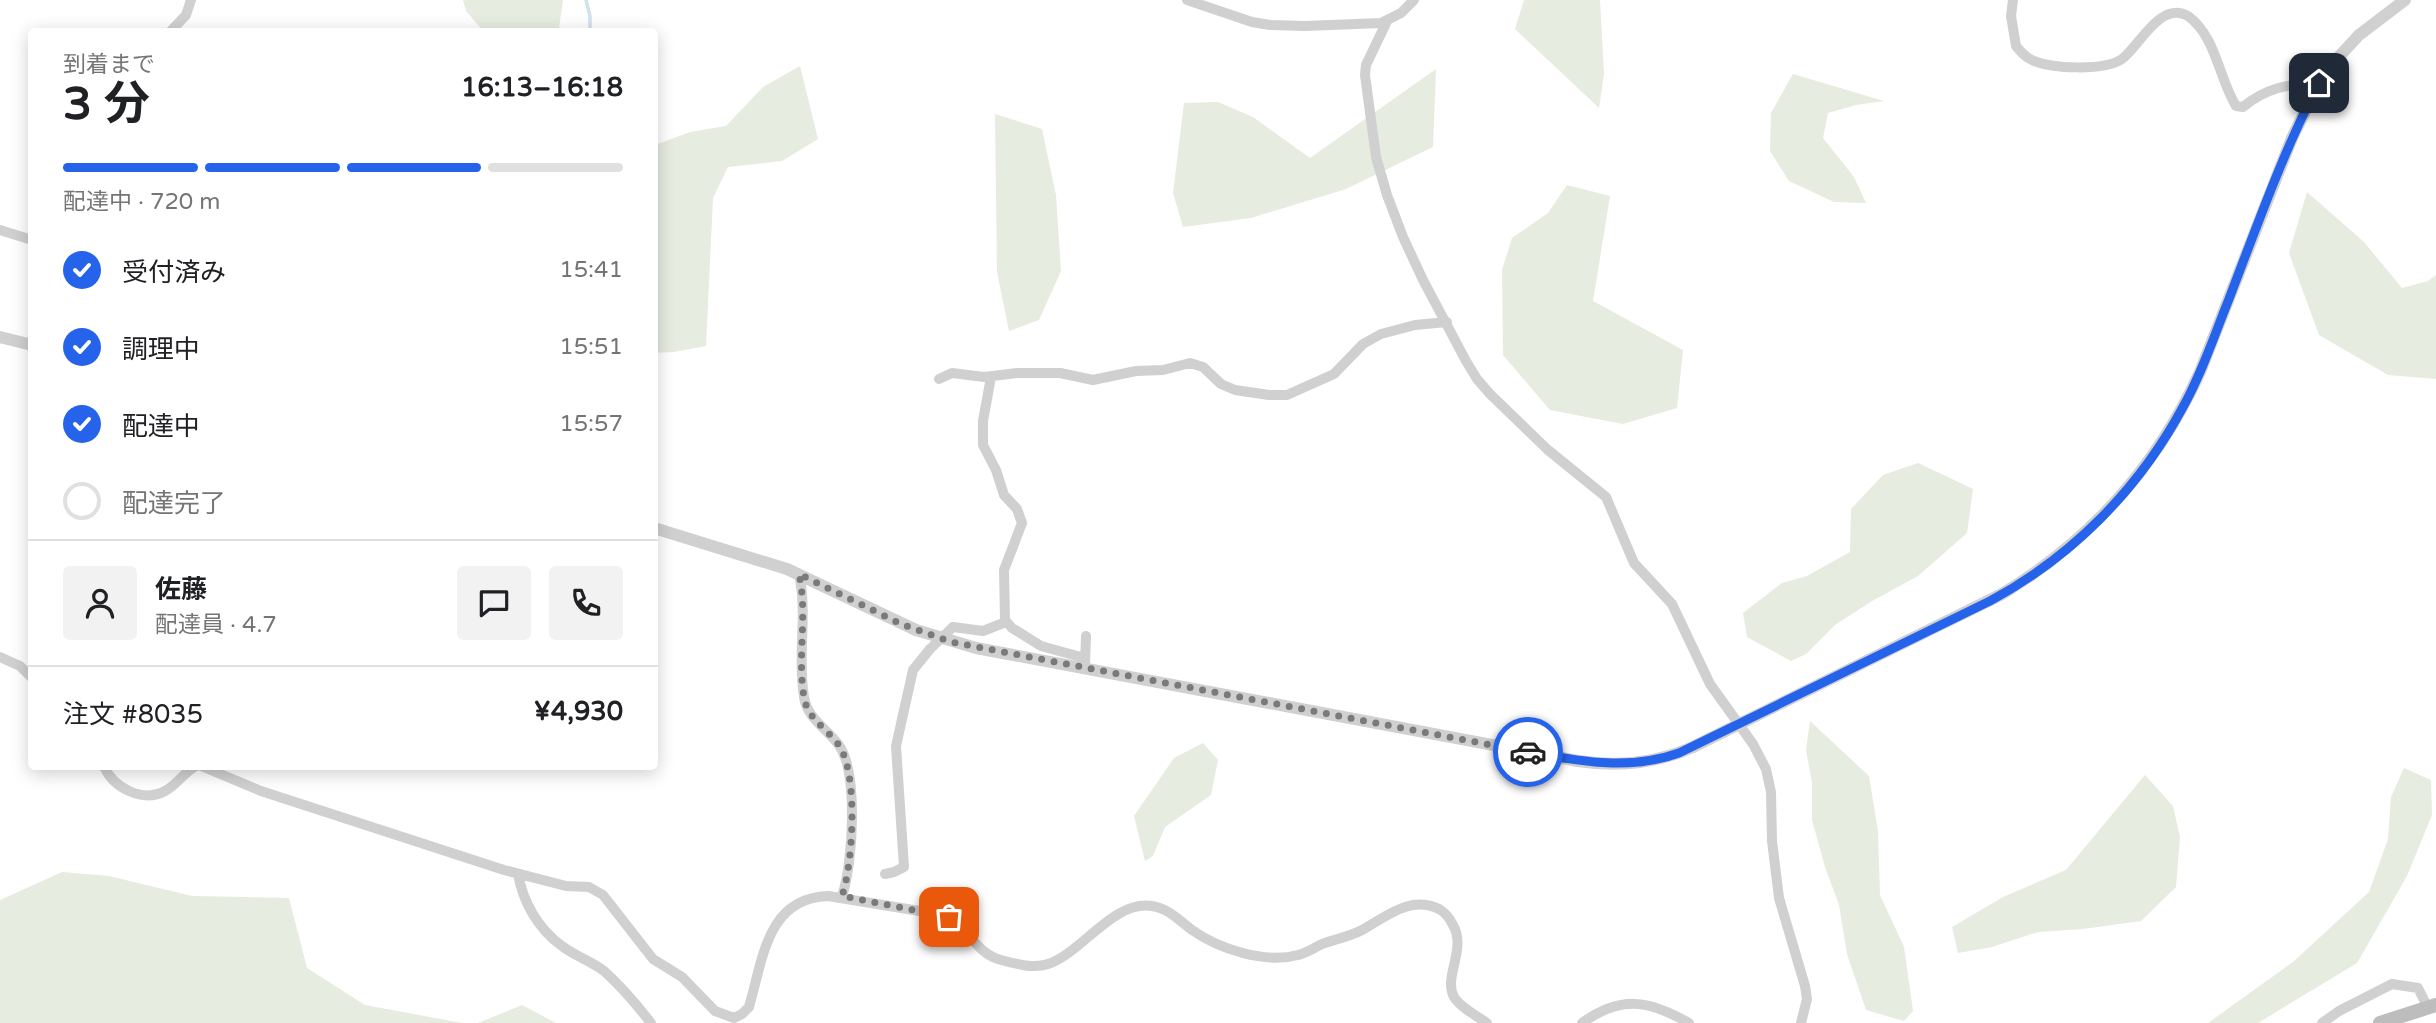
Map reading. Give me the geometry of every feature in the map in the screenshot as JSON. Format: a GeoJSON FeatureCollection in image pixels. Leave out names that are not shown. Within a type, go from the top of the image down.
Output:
{"type":"FeatureCollection","features":[{"type":"Feature","properties":{"kind":"main road"},"geometry":{"type":"LineString","coordinates":[[2380,1023],[2432,1006]]}},
{"type":"Feature","properties":{"kind":"street"},"geometry":{"type":"LineString","coordinates":[[174,28],[186,15],[191,0]]}},
{"type":"Feature","properties":{"kind":"street"},"geometry":{"type":"LineString","coordinates":[[1187,0],[1234,17],[1270,25],[1305,26],[1387,21],[1401,13],[1414,0]]}},
{"type":"Feature","properties":{"kind":"street"},"geometry":{"type":"LineString","coordinates":[[2013,0],[2011,16],[2016,46],[2033,61],[2050,65],[2106,65],[2121,60],[2152,23],[2170,14],[2182,12],[2190,17],[2205,36],[2236,106],[2243,107],[2274,89],[2298,86],[2316,89]]}},
{"type":"Feature","properties":{"kind":"street"},"geometry":{"type":"LineString","coordinates":[[658,529],[799,574],[901,624],[933,637],[976,648],[1085,665],[1599,763],[1625,764],[1663,759],[1738,725],[2002,594],[2038,572],[2111,508],[2156,451],[2193,386],[2292,138],[2316,89],[2346,48],[2371,24],[2405,0]]}},
{"type":"Feature","properties":{"kind":"street"},"geometry":{"type":"LineString","coordinates":[[1387,21],[1366,65],[1365,75],[1376,157],[1403,237],[1466,361],[1484,386],[1548,450],[1606,497],[1634,563],[1672,604],[1706,677],[1760,757],[1770,780],[1772,841],[1779,898],[1805,986],[1807,999],[1801,1023]]}},
{"type":"Feature","properties":{"kind":"street"},"geometry":{"type":"LineString","coordinates":[[0,230],[28,239]]}},
{"type":"Feature","properties":{"kind":"street"},"geometry":{"type":"LineString","coordinates":[[939,379],[952,373],[991,377],[1017,373],[1060,373],[1093,380],[1136,371],[1163,370],[1189,363],[1203,367],[1221,384],[1235,390],[1287,395],[1334,374],[1363,344],[1381,334],[1415,325],[1447,322]]}},
{"type":"Feature","properties":{"kind":"street"},"geometry":{"type":"LineString","coordinates":[[0,337],[28,344]]}},
{"type":"Feature","properties":{"kind":"street"},"geometry":{"type":"LineString","coordinates":[[991,377],[983,421],[983,445],[996,470],[1004,495],[1017,509],[1022,523],[1003,576],[1006,622],[1041,646],[1081,657],[1085,665]]}},
{"type":"Feature","properties":{"kind":"street"},"geometry":{"type":"LineString","coordinates":[[799,574],[803,607],[804,698],[811,716],[839,745],[848,769],[852,793],[849,866],[842,896]]}},
{"type":"Feature","properties":{"kind":"street"},"geometry":{"type":"LineString","coordinates":[[885,873],[894,873],[904,867],[896,746],[914,670],[953,626],[983,631],[1006,622]]}},
{"type":"Feature","properties":{"kind":"street"},"geometry":{"type":"LineString","coordinates":[[1085,665],[1086,636]]}},
{"type":"Feature","properties":{"kind":"street"},"geometry":{"type":"LineString","coordinates":[[0,657],[20,666],[28,674]]}},
{"type":"Feature","properties":{"kind":"street"},"geometry":{"type":"LineString","coordinates":[[106,770],[113,782],[121,788],[156,794],[169,789],[189,770]]}},
{"type":"Feature","properties":{"kind":"street"},"geometry":{"type":"LineString","coordinates":[[211,770],[281,798],[518,874],[566,886],[589,887],[599,892],[653,960],[682,977],[715,1011],[734,1018],[749,1007],[771,931],[787,909],[810,897],[842,896],[944,915],[953,919],[975,944],[991,957],[1037,966],[1062,957],[1118,915],[1144,905],[1166,910],[1204,938],[1230,950],[1249,955],[1290,956],[1350,936],[1400,908],[1411,905],[1437,908],[1448,916],[1457,932],[1452,994],[1459,1003],[1487,1023]]}},
{"type":"Feature","properties":{"kind":"street"},"geometry":{"type":"LineString","coordinates":[[518,874],[527,904],[550,935],[562,946],[605,972],[651,1023]]}},
{"type":"Feature","properties":{"kind":"street"},"geometry":{"type":"LineString","coordinates":[[2322,1023],[2339,1011],[2392,984],[2418,988],[2432,1006]]}},
{"type":"Feature","properties":{"kind":"street"},"geometry":{"type":"LineString","coordinates":[[1581,1023],[1611,1007],[1628,1002],[1645,1004],[1689,1023]]}},
{"type":"Feature","properties":{"kind":"shaded area"},"geometry":{"type":"Polygon","coordinates":[[[463,0],[563,0],[559,28],[481,28],[466,11],[463,0]]]}},
{"type":"Feature","properties":{"kind":"shaded area"},"geometry":{"type":"Polygon","coordinates":[[[1524,0],[1600,0],[1604,74],[1599,108],[1515,29],[1524,0]]]}},
{"type":"Feature","properties":{"kind":"shaded area"},"geometry":{"type":"Polygon","coordinates":[[[800,66],[818,139],[782,161],[728,167],[713,198],[706,346],[658,353],[658,144],[690,132],[726,126],[763,87],[800,66]]]}},
{"type":"Feature","properties":{"kind":"shaded area"},"geometry":{"type":"Polygon","coordinates":[[[1436,69],[1433,147],[1346,189],[1251,218],[1183,227],[1173,193],[1184,103],[1218,102],[1253,117],[1310,158],[1436,69]]]}},
{"type":"Feature","properties":{"kind":"shaded area"},"geometry":{"type":"Polygon","coordinates":[[[1793,74],[1884,101],[1828,113],[1823,138],[1854,177],[1866,203],[1834,202],[1789,181],[1770,151],[1771,113],[1793,74]]]}},
{"type":"Feature","properties":{"kind":"shaded area"},"geometry":{"type":"Polygon","coordinates":[[[995,114],[1042,129],[1056,195],[1061,271],[1039,320],[1009,331],[997,272],[995,114]]]}},
{"type":"Feature","properties":{"kind":"shaded area"},"geometry":{"type":"Polygon","coordinates":[[[1567,185],[1610,196],[1593,301],[1683,350],[1677,408],[1623,424],[1550,410],[1503,355],[1502,270],[1512,238],[1548,213],[1567,185]]]}},
{"type":"Feature","properties":{"kind":"shaded area"},"geometry":{"type":"Polygon","coordinates":[[[2307,192],[2364,242],[2402,288],[2428,281],[2436,275],[2436,379],[2388,375],[2319,335],[2289,253],[2307,192]]]}},
{"type":"Feature","properties":{"kind":"shaded area"},"geometry":{"type":"Polygon","coordinates":[[[1918,463],[1973,489],[1967,533],[1918,576],[1835,625],[1806,654],[1791,661],[1747,637],[1743,613],[1782,583],[1807,576],[1850,552],[1851,509],[1883,475],[1918,463]]]}},
{"type":"Feature","properties":{"kind":"shaded area"},"geometry":{"type":"Polygon","coordinates":[[[1810,721],[1869,776],[1878,831],[1880,895],[1904,947],[1913,1011],[1904,1021],[1866,1010],[1847,954],[1839,905],[1812,820],[1812,783],[1806,750],[1810,721]]]}},
{"type":"Feature","properties":{"kind":"shaded area"},"geometry":{"type":"Polygon","coordinates":[[[1203,743],[1218,760],[1211,795],[1165,827],[1153,856],[1145,861],[1134,816],[1174,758],[1203,743]]]}},
{"type":"Feature","properties":{"kind":"shaded area"},"geometry":{"type":"Polygon","coordinates":[[[2404,768],[2431,780],[2432,815],[2407,876],[2357,963],[2258,1023],[2208,1023],[2293,962],[2369,892],[2388,839],[2391,797],[2404,768]]]}},
{"type":"Feature","properties":{"kind":"shaded area"},"geometry":{"type":"Polygon","coordinates":[[[2145,775],[2173,806],[2180,837],[2176,887],[2141,921],[2038,932],[1992,947],[1958,953],[1952,927],[2003,897],[2066,870],[2145,775]]]}},
{"type":"Feature","properties":{"kind":"shaded area"},"geometry":{"type":"Polygon","coordinates":[[[62,872],[109,876],[192,896],[289,898],[307,968],[365,1005],[462,1023],[0,1023],[0,900],[62,872]]]}},
{"type":"Feature","properties":{"kind":"shaded area"},"geometry":{"type":"Polygon","coordinates":[[[522,1005],[556,1023],[478,1023],[522,1005]]]}},
{"type":"Feature","properties":{"kind":"waterway"},"geometry":{"type":"LineString","coordinates":[[586,0],[590,28]]}},
{"type":"Feature","properties":{"kind":"way so far"},"geometry":{"type":"LineString","coordinates":[[949,917],[842,896],[849,866],[852,793],[845,756],[839,745],[806,708],[802,677],[803,607],[799,574],[901,624],[951,642],[1528,752]]}},
{"type":"Feature","properties":{"kind":"route"},"geometry":{"type":"LineString","coordinates":[[1528,752],[1564,759],[1617,764],[1642,763],[1679,753],[1990,601],[2038,572],[2078,540],[2111,508],[2144,468],[2183,407],[2206,357],[2292,138],[2319,83]]}}]}
